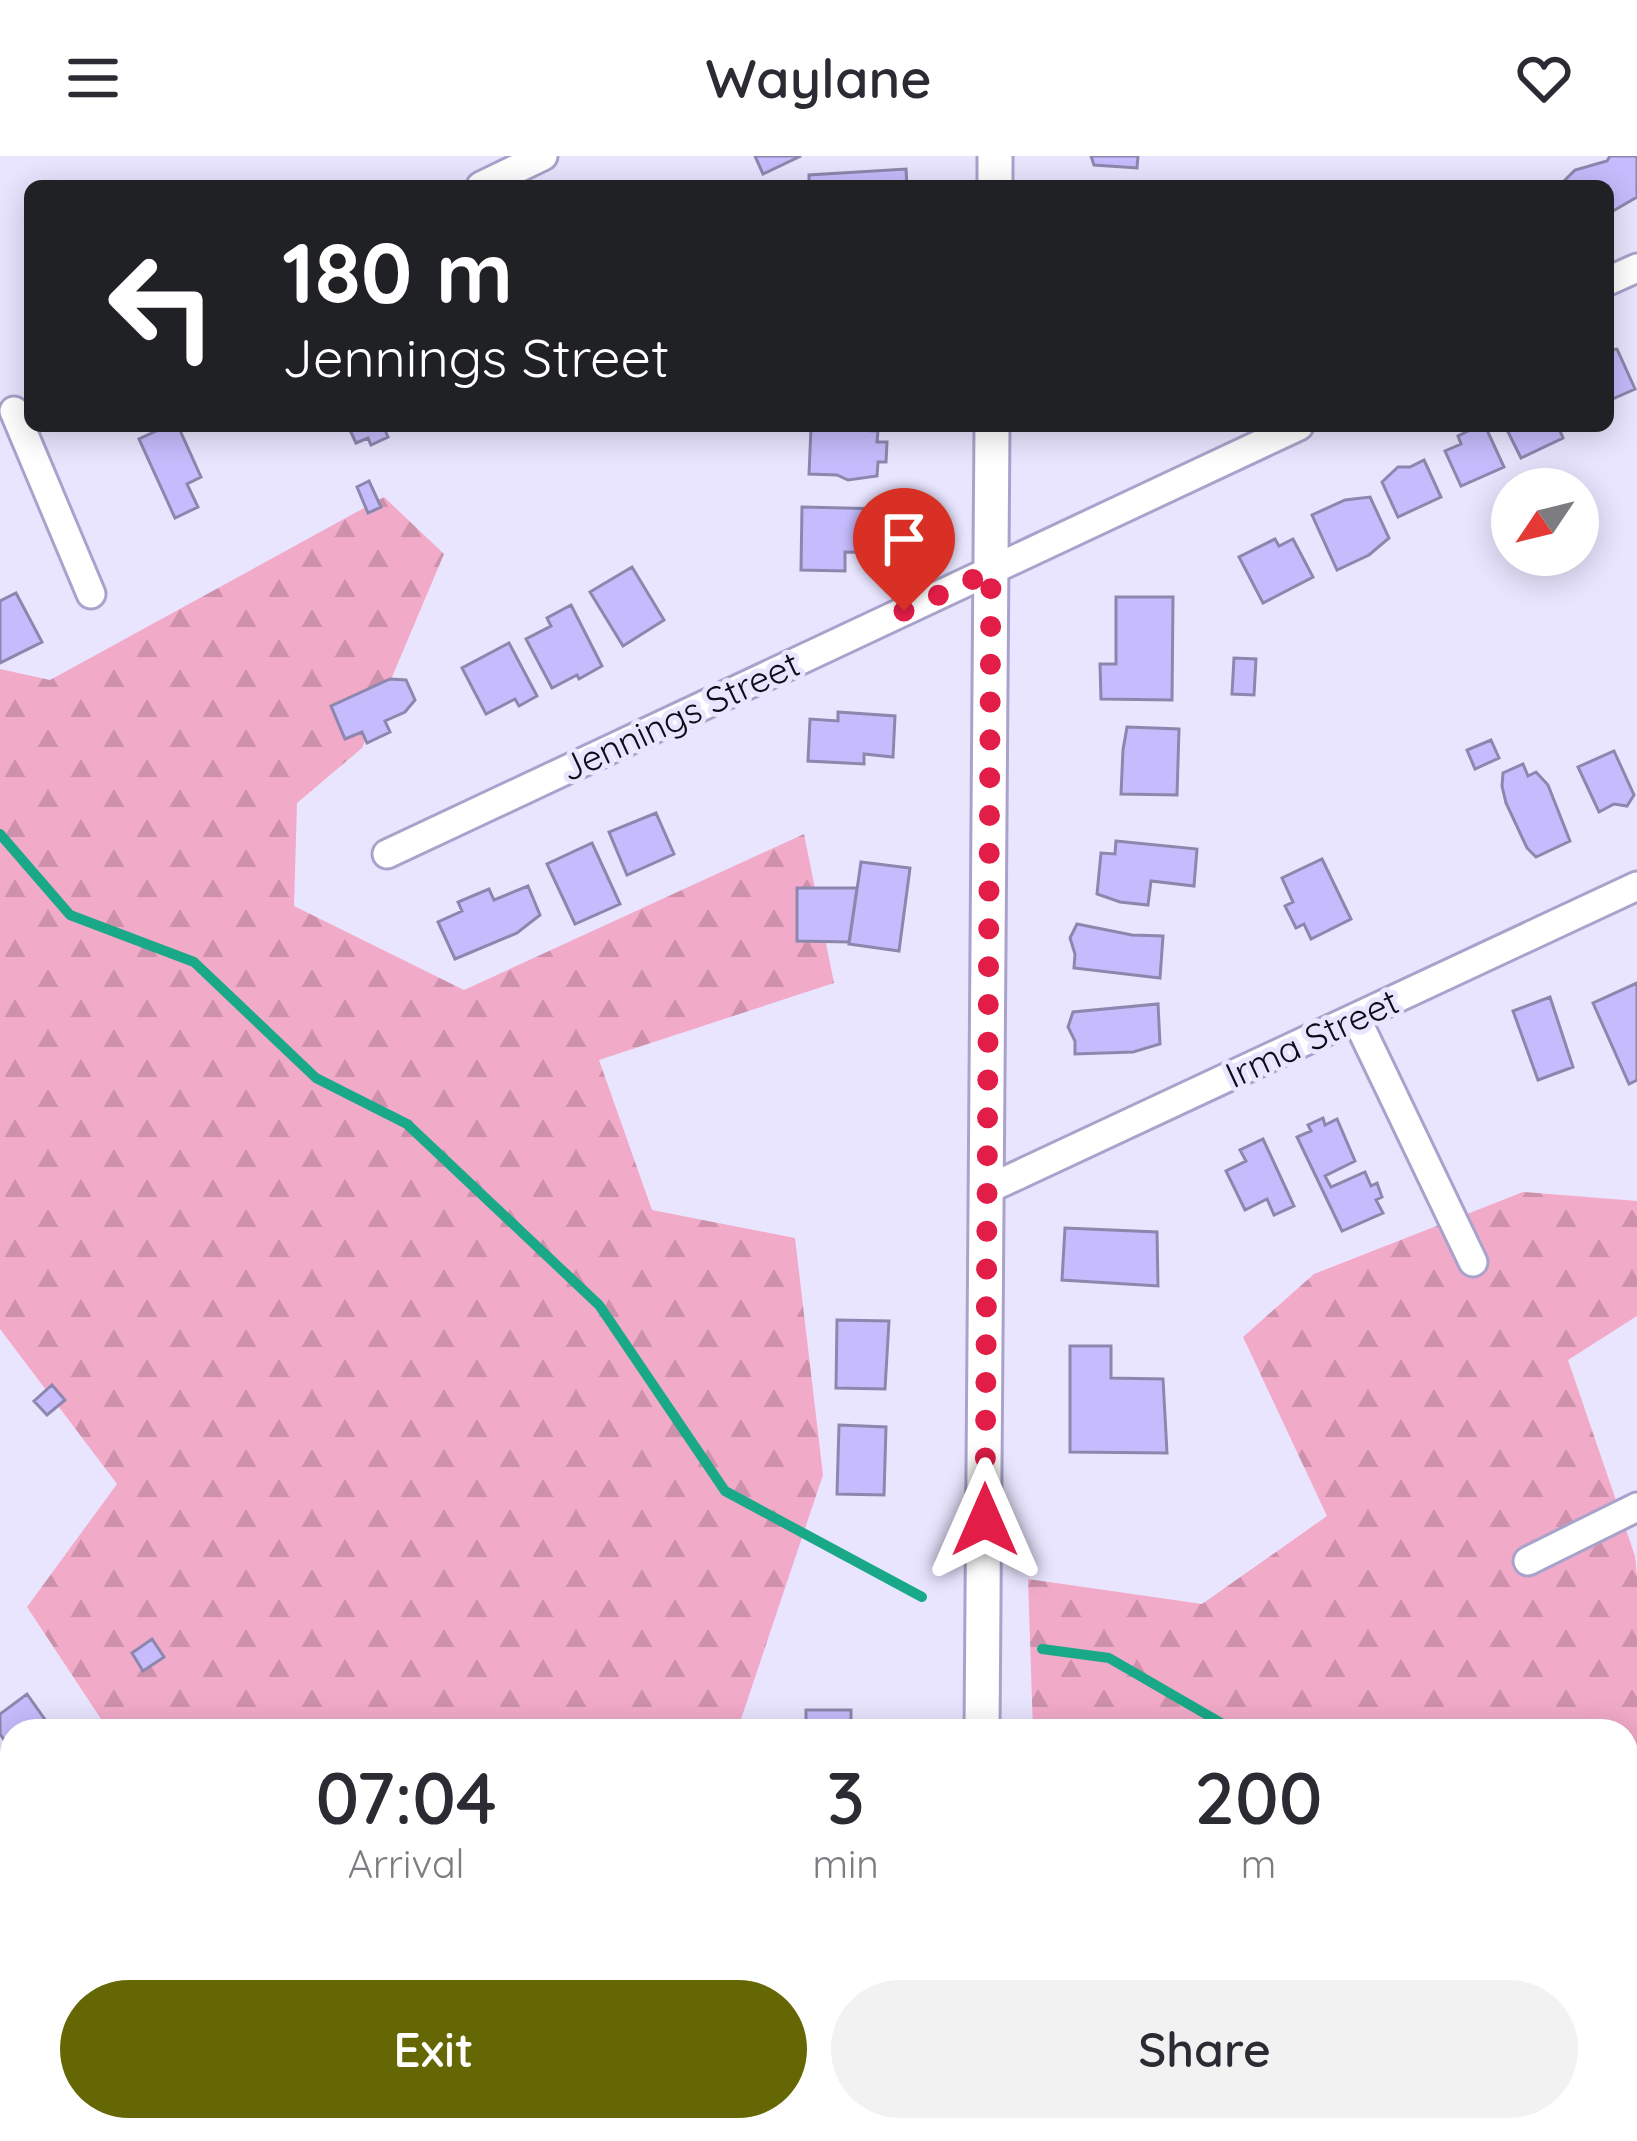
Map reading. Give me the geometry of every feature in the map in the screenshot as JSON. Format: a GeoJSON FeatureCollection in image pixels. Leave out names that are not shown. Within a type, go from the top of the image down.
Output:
{"type":"FeatureCollection","features":[{"type":"Feature","properties":{"kind":"street"},"geometry":{"type":"LineString","coordinates":[[493,180],[543,156]]}},
{"type":"Feature","properties":{"kind":"street"},"geometry":{"type":"LineString","coordinates":[[24,432],[91,594]]}},
{"type":"Feature","properties":{"kind":"street"},"geometry":{"type":"LineString","coordinates":[[982,1719],[992,432]]}},
{"type":"Feature","properties":{"kind":"street","name":"Jennings Street"},"geometry":{"type":"LineString","coordinates":[[387,854],[1286,432]]}},
{"type":"Feature","properties":{"kind":"street","name":"Irma Street"},"geometry":{"type":"LineString","coordinates":[[986,1190],[1637,886]]}},
{"type":"Feature","properties":{"kind":"street"},"geometry":{"type":"LineString","coordinates":[[1356,1018],[1473,1262]]}},
{"type":"Feature","properties":{"kind":"street"},"geometry":{"type":"LineString","coordinates":[[1528,1561],[1637,1507]]}},
{"type":"Feature","properties":{"kind":"green space"},"geometry":{"type":"Polygon","coordinates":[[[384,497],[444,554],[362,748],[297,803],[294,906],[464,990],[804,834],[834,983],[599,1060],[652,1210],[795,1238],[823,1475],[741,1719],[101,1719],[27,1607],[117,1484],[0,1329],[0,669],[50,680],[384,497]]]}},
{"type":"Feature","properties":{"kind":"green space"},"geometry":{"type":"Polygon","coordinates":[[[1523,1192],[1637,1201],[1637,1316],[1568,1360],[1635,1556],[1637,1719],[1033,1719],[1028,1579],[1202,1604],[1327,1516],[1243,1337],[1314,1274],[1523,1192]]]}},
{"type":"Feature","properties":{"kind":"building"},"geometry":{"type":"Polygon","coordinates":[[[755,156],[801,156],[763,174],[755,156]]]}},
{"type":"Feature","properties":{"kind":"building"},"geometry":{"type":"Polygon","coordinates":[[[1091,156],[1138,156],[1137,168],[1094,165],[1091,156]]]}},
{"type":"Feature","properties":{"kind":"building"},"geometry":{"type":"Polygon","coordinates":[[[1610,156],[1637,156],[1637,197],[1614,210],[1614,180],[1565,180],[1575,170],[1610,156]]]}},
{"type":"Feature","properties":{"kind":"building"},"geometry":{"type":"Polygon","coordinates":[[[906,169],[907,180],[809,180],[809,175],[906,169]]]}},
{"type":"Feature","properties":{"kind":"building"},"geometry":{"type":"Polygon","coordinates":[[[1614,349],[1635,389],[1614,398],[1614,349]]]}},
{"type":"Feature","properties":{"kind":"building"},"geometry":{"type":"Polygon","coordinates":[[[154,432],[181,432],[201,477],[187,484],[198,507],[175,518],[139,439],[154,432]]]}},
{"type":"Feature","properties":{"kind":"building"},"geometry":{"type":"Polygon","coordinates":[[[351,432],[386,432],[388,437],[371,445],[368,438],[356,443],[351,432]]]}},
{"type":"Feature","properties":{"kind":"building"},"geometry":{"type":"Polygon","coordinates":[[[811,432],[878,432],[877,442],[887,442],[886,462],[878,462],[877,476],[848,480],[809,474],[811,432]]]}},
{"type":"Feature","properties":{"kind":"building"},"geometry":{"type":"Polygon","coordinates":[[[1466,432],[1488,432],[1504,467],[1491,468],[1491,473],[1461,486],[1445,451],[1461,444],[1458,436],[1466,432]]]}},
{"type":"Feature","properties":{"kind":"building"},"geometry":{"type":"Polygon","coordinates":[[[1508,432],[1560,432],[1563,438],[1521,458],[1508,432]]]}},
{"type":"Feature","properties":{"kind":"building"},"geometry":{"type":"Polygon","coordinates":[[[1424,460],[1441,497],[1398,517],[1382,482],[1398,467],[1424,460]]]}},
{"type":"Feature","properties":{"kind":"building"},"geometry":{"type":"Polygon","coordinates":[[[369,481],[381,507],[368,513],[357,487],[369,481]]]}},
{"type":"Feature","properties":{"kind":"building"},"geometry":{"type":"Polygon","coordinates":[[[1370,497],[1389,538],[1369,555],[1337,570],[1312,515],[1345,500],[1370,497]]]}},
{"type":"Feature","properties":{"kind":"building"},"geometry":{"type":"Polygon","coordinates":[[[802,507],[886,509],[885,553],[845,552],[845,571],[801,570],[802,507]]]}},
{"type":"Feature","properties":{"kind":"building"},"geometry":{"type":"Polygon","coordinates":[[[1275,539],[1279,546],[1293,539],[1313,577],[1263,603],[1239,557],[1275,539]]]}},
{"type":"Feature","properties":{"kind":"building"},"geometry":{"type":"Polygon","coordinates":[[[632,567],[664,620],[623,646],[590,592],[632,567]]]}},
{"type":"Feature","properties":{"kind":"building"},"geometry":{"type":"Polygon","coordinates":[[[16,593],[42,642],[0,663],[0,601],[16,593]]]}},
{"type":"Feature","properties":{"kind":"building"},"geometry":{"type":"Polygon","coordinates":[[[1116,597],[1173,597],[1172,700],[1101,699],[1100,664],[1116,664],[1116,597]]]}},
{"type":"Feature","properties":{"kind":"building"},"geometry":{"type":"Polygon","coordinates":[[[571,605],[602,666],[552,688],[526,639],[551,626],[547,618],[571,605]]]}},
{"type":"Feature","properties":{"kind":"building"},"geometry":{"type":"Polygon","coordinates":[[[509,643],[537,696],[519,706],[515,699],[486,714],[462,668],[509,643]]]}},
{"type":"Feature","properties":{"kind":"building"},"geometry":{"type":"Polygon","coordinates":[[[1234,658],[1256,659],[1254,695],[1232,694],[1234,658]]]}},
{"type":"Feature","properties":{"kind":"building"},"geometry":{"type":"Polygon","coordinates":[[[390,679],[406,680],[415,700],[405,712],[385,721],[390,732],[367,743],[362,732],[345,739],[331,706],[390,679]]]}},
{"type":"Feature","properties":{"kind":"building"},"geometry":{"type":"Polygon","coordinates":[[[838,712],[895,716],[893,757],[864,754],[864,764],[808,761],[810,719],[838,721],[838,712]]]}},
{"type":"Feature","properties":{"kind":"building"},"geometry":{"type":"Polygon","coordinates":[[[1127,727],[1179,729],[1177,795],[1121,794],[1127,727]]]}},
{"type":"Feature","properties":{"kind":"building"},"geometry":{"type":"Polygon","coordinates":[[[1491,740],[1499,758],[1475,769],[1467,750],[1491,740]]]}},
{"type":"Feature","properties":{"kind":"building"},"geometry":{"type":"Polygon","coordinates":[[[1614,751],[1634,795],[1627,806],[1614,804],[1599,812],[1578,767],[1614,751]]]}},
{"type":"Feature","properties":{"kind":"building"},"geometry":{"type":"Polygon","coordinates":[[[1523,764],[1528,776],[1536,772],[1548,785],[1570,841],[1536,857],[1527,848],[1502,786],[1503,773],[1523,764]]]}},
{"type":"Feature","properties":{"kind":"building"},"geometry":{"type":"Polygon","coordinates":[[[656,813],[674,854],[627,875],[609,832],[656,813]]]}},
{"type":"Feature","properties":{"kind":"building"},"geometry":{"type":"Polygon","coordinates":[[[1116,841],[1197,849],[1194,886],[1151,881],[1148,905],[1097,894],[1101,853],[1115,854],[1116,841]]]}},
{"type":"Feature","properties":{"kind":"building"},"geometry":{"type":"Polygon","coordinates":[[[592,843],[620,904],[575,924],[547,864],[592,843]]]}},
{"type":"Feature","properties":{"kind":"building"},"geometry":{"type":"Polygon","coordinates":[[[1322,859],[1351,919],[1311,939],[1304,924],[1296,928],[1285,906],[1293,902],[1282,878],[1322,859]]]}},
{"type":"Feature","properties":{"kind":"building"},"geometry":{"type":"Polygon","coordinates":[[[861,862],[910,868],[899,951],[849,944],[861,862]]]}},
{"type":"Feature","properties":{"kind":"building"},"geometry":{"type":"Polygon","coordinates":[[[528,886],[540,915],[517,933],[455,959],[438,922],[462,911],[458,902],[489,889],[494,900],[528,886]]]}},
{"type":"Feature","properties":{"kind":"building"},"geometry":{"type":"Polygon","coordinates":[[[797,888],[857,888],[849,942],[797,941],[797,888]]]}},
{"type":"Feature","properties":{"kind":"building"},"geometry":{"type":"Polygon","coordinates":[[[1077,924],[1163,936],[1160,978],[1074,968],[1070,938],[1077,924]]]}},
{"type":"Feature","properties":{"kind":"building"},"geometry":{"type":"Polygon","coordinates":[[[1637,983],[1637,1080],[1629,1084],[1593,1003],[1637,983]]]}},
{"type":"Feature","properties":{"kind":"building"},"geometry":{"type":"Polygon","coordinates":[[[1550,997],[1573,1067],[1538,1080],[1513,1011],[1550,997]]]}},
{"type":"Feature","properties":{"kind":"building"},"geometry":{"type":"Polygon","coordinates":[[[1158,1004],[1160,1044],[1133,1052],[1075,1054],[1068,1027],[1073,1012],[1158,1004]]]}},
{"type":"Feature","properties":{"kind":"building"},"geometry":{"type":"Polygon","coordinates":[[[1323,1118],[1325,1125],[1337,1119],[1355,1161],[1325,1176],[1331,1187],[1365,1172],[1371,1186],[1377,1183],[1382,1197],[1376,1200],[1383,1213],[1342,1231],[1297,1137],[1323,1118]]]}},
{"type":"Feature","properties":{"kind":"building"},"geometry":{"type":"Polygon","coordinates":[[[1263,1139],[1294,1206],[1274,1215],[1267,1199],[1245,1210],[1226,1171],[1246,1161],[1240,1150],[1263,1139]]]}},
{"type":"Feature","properties":{"kind":"building"},"geometry":{"type":"Polygon","coordinates":[[[1065,1228],[1157,1232],[1158,1286],[1062,1280],[1065,1228]]]}},
{"type":"Feature","properties":{"kind":"building"},"geometry":{"type":"Polygon","coordinates":[[[837,1320],[889,1321],[885,1389],[836,1388],[837,1320]]]}},
{"type":"Feature","properties":{"kind":"building"},"geometry":{"type":"Polygon","coordinates":[[[1070,1346],[1111,1346],[1111,1378],[1163,1379],[1167,1453],[1070,1452],[1070,1346]]]}},
{"type":"Feature","properties":{"kind":"building"},"geometry":{"type":"Polygon","coordinates":[[[52,1385],[65,1400],[47,1415],[34,1401],[52,1385]]]}},
{"type":"Feature","properties":{"kind":"building"},"geometry":{"type":"Polygon","coordinates":[[[839,1425],[886,1427],[884,1495],[837,1494],[839,1425]]]}},
{"type":"Feature","properties":{"kind":"building"},"geometry":{"type":"Polygon","coordinates":[[[152,1639],[164,1657],[143,1671],[132,1653],[152,1639]]]}},
{"type":"Feature","properties":{"kind":"building"},"geometry":{"type":"Polygon","coordinates":[[[27,1694],[45,1719],[0,1719],[0,1714],[27,1694]]]}},
{"type":"Feature","properties":{"kind":"building"},"geometry":{"type":"Polygon","coordinates":[[[806,1710],[851,1710],[851,1719],[806,1719],[806,1710]]]}},
{"type":"Feature","properties":{"kind":"waterway"},"geometry":{"type":"LineString","coordinates":[[0,834],[70,915],[194,962],[316,1078],[407,1124],[599,1305],[725,1491],[922,1597]]}},
{"type":"Feature","properties":{"kind":"waterway"},"geometry":{"type":"LineString","coordinates":[[1042,1649],[1109,1658],[1214,1719]]}},
{"type":"Feature","properties":{"kind":"route"},"geometry":{"type":"LineString","coordinates":[[904,611],[991,571],[985,1520]]}}]}
